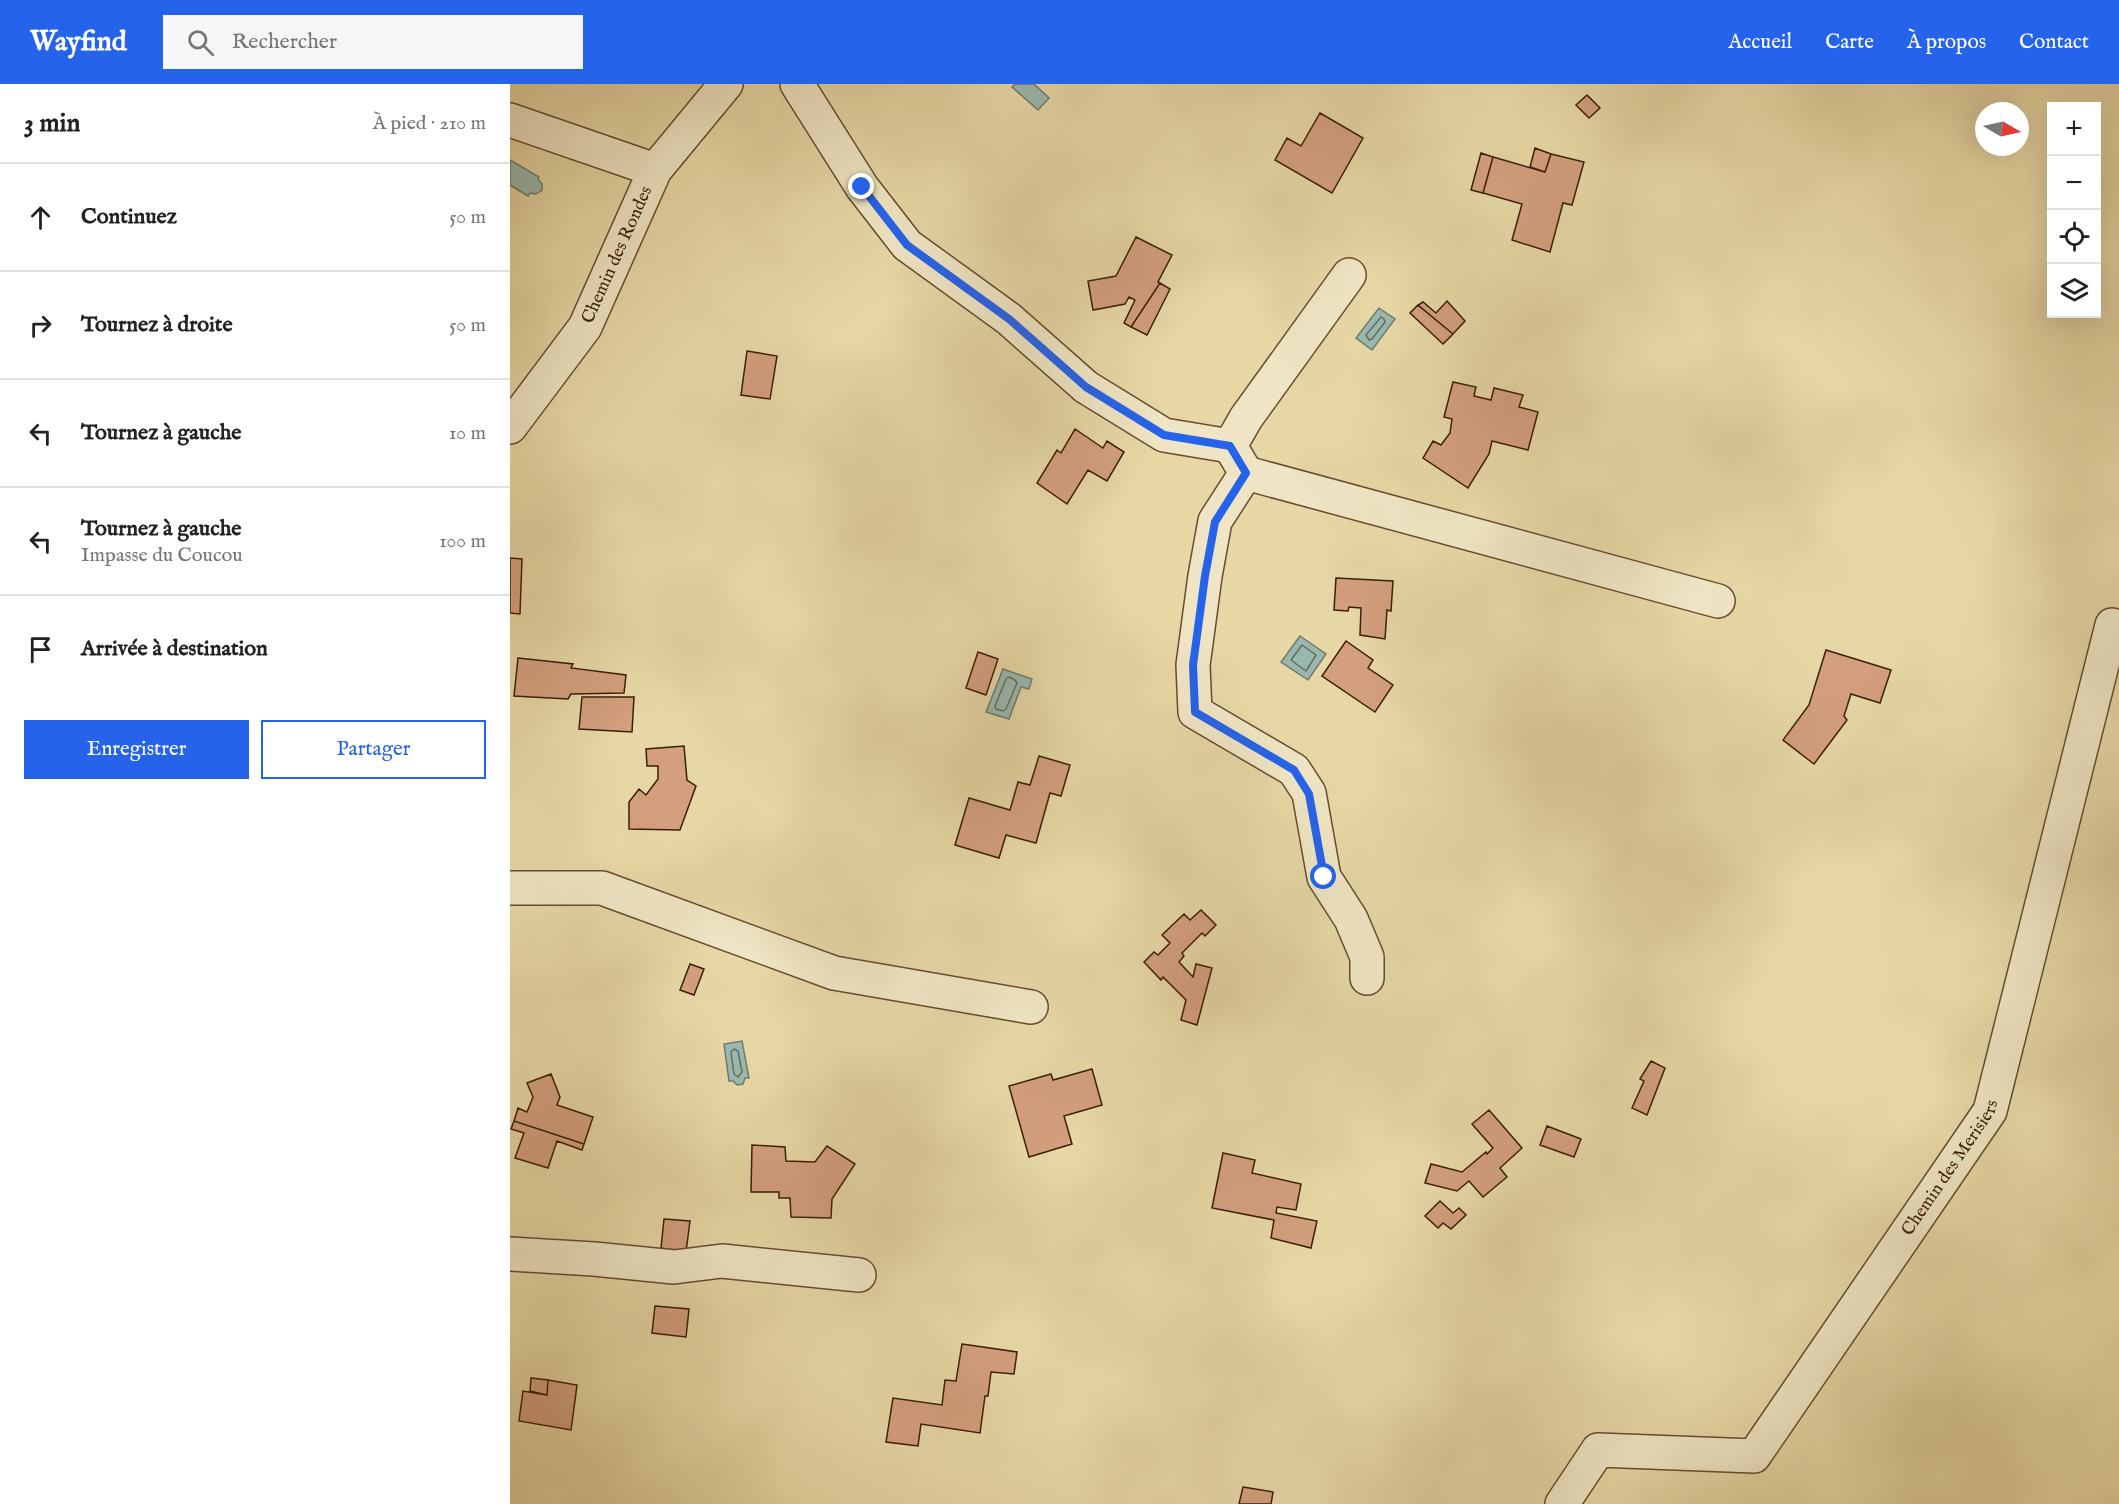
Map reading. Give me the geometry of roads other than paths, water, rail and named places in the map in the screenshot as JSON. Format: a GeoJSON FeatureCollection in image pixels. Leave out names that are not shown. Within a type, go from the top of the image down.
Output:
{"type":"FeatureCollection","features":[{"type":"Feature","properties":{"kind":"street","name":"Chemin des Rondes"},"geometry":{"type":"LineString","coordinates":[[510,427],[585,327],[655,170],[726,84]]}},
{"type":"Feature","properties":{"kind":"street"},"geometry":{"type":"LineString","coordinates":[[797,84],[862,187],[907,245],[1009,319],[1086,387],[1164,435],[1238,460],[1718,601]]}},
{"type":"Feature","properties":{"kind":"street"},"geometry":{"type":"LineString","coordinates":[[510,120],[655,170]]}},
{"type":"Feature","properties":{"kind":"street"},"geometry":{"type":"LineString","coordinates":[[1349,275],[1246,418],[1238,460],[1215,522],[1193,665],[1195,712],[1294,770],[1309,794],[1324,877],[1351,919],[1367,957],[1367,978]]}},
{"type":"Feature","properties":{"kind":"street","name":"Chemin des Merisiers"},"geometry":{"type":"LineString","coordinates":[[1562,1504],[1598,1450],[1754,1456],[1990,1111],[2112,625]]}},
{"type":"Feature","properties":{"kind":"street"},"geometry":{"type":"LineString","coordinates":[[510,888],[602,888],[834,973],[1031,1008]]}},
{"type":"Feature","properties":{"kind":"street"},"geometry":{"type":"LineString","coordinates":[[510,1254],[674,1267],[722,1261],[859,1275]]}},
{"type":"Feature","properties":{"kind":"water"},"geometry":{"type":"Polygon","coordinates":[[[1015,84],[1034,84],[1049,98],[1038,110],[1012,87],[1015,84]]]}},
{"type":"Feature","properties":{"kind":"water"},"geometry":{"type":"Polygon","coordinates":[[[510,160],[539,177],[542,190],[536,194],[530,193],[528,196],[510,185],[510,160]]]}},
{"type":"Feature","properties":{"kind":"water"},"geometry":{"type":"Polygon","coordinates":[[[1379,308],[1395,319],[1372,350],[1356,338],[1379,308]]]}},
{"type":"Feature","properties":{"kind":"water"},"geometry":{"type":"Polygon","coordinates":[[[1300,636],[1326,654],[1308,680],[1281,662],[1300,636]]]}},
{"type":"Feature","properties":{"kind":"water"},"geometry":{"type":"Polygon","coordinates":[[[1003,669],[1032,679],[1029,689],[1021,687],[1009,719],[986,712],[1003,669]]]}},
{"type":"Feature","properties":{"kind":"water"},"geometry":{"type":"Polygon","coordinates":[[[742,1041],[749,1078],[745,1078],[743,1084],[737,1085],[729,1081],[724,1044],[742,1041]]]}}]}
